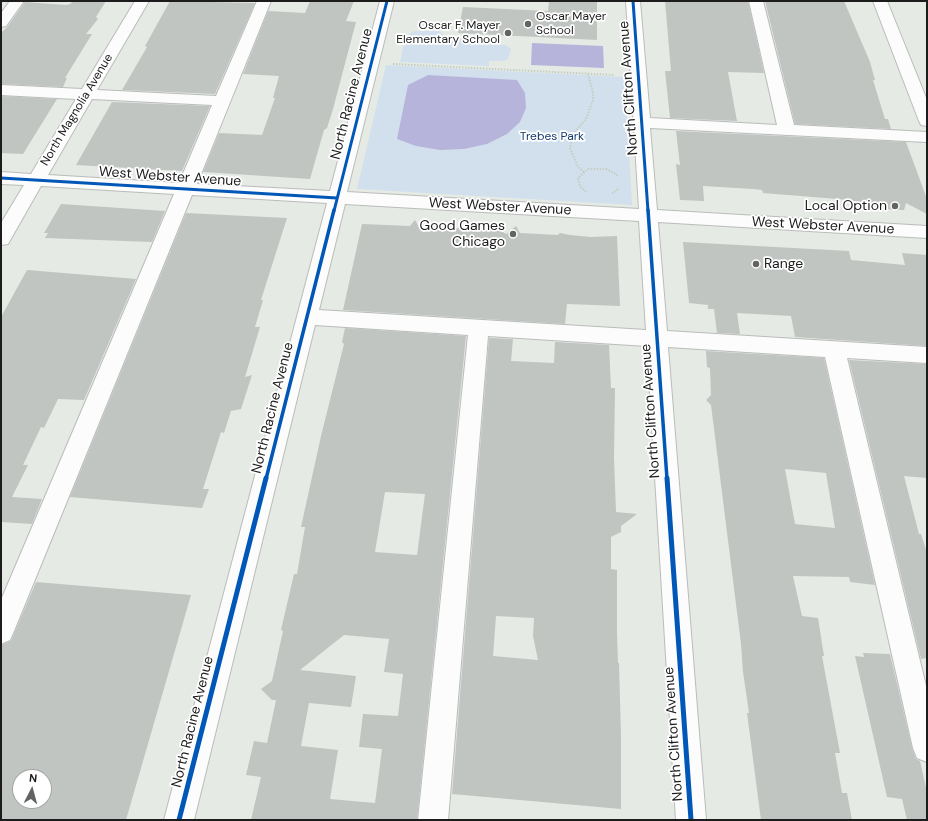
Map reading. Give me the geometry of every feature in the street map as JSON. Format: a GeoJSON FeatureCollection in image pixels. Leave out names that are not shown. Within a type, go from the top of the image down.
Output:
{"type":"FeatureCollection","features":[{"type":"Feature","properties":{"kind":"street"},"geometry":{"type":"LineString","coordinates":[[1,23],[18,1]]}},
{"type":"Feature","properties":{"kind":"street","name":"North Magnolia Avenue"},"geometry":{"type":"LineString","coordinates":[[1,239],[142,1]]}},
{"type":"Feature","properties":{"kind":"street"},"geometry":{"type":"LineString","coordinates":[[1,631],[264,1]]}},
{"type":"Feature","properties":{"kind":"street","name":"North Racine Avenue"},"geometry":{"type":"LineString","coordinates":[[179,820],[387,1]]}},
{"type":"Feature","properties":{"kind":"street","name":"North Clifton Avenue"},"geometry":{"type":"LineString","coordinates":[[634,1],[691,820]]}},
{"type":"Feature","properties":{"kind":"street"},"geometry":{"type":"LineString","coordinates":[[756,1],[787,130]]}},
{"type":"Feature","properties":{"kind":"street"},"geometry":{"type":"LineString","coordinates":[[880,1],[927,121]]}},
{"type":"Feature","properties":{"kind":"street"},"geometry":{"type":"LineString","coordinates":[[1,90],[222,101]]}},
{"type":"Feature","properties":{"kind":"street"},"geometry":{"type":"LineString","coordinates":[[642,123],[927,136]]}},
{"type":"Feature","properties":{"kind":"street","name":"West Webster Avenue"},"geometry":{"type":"LineString","coordinates":[[1,178],[927,232]]}},
{"type":"Feature","properties":{"kind":"street"},"geometry":{"type":"LineString","coordinates":[[307,317],[927,355]]}},
{"type":"Feature","properties":{"kind":"street"},"geometry":{"type":"LineString","coordinates":[[433,820],[479,328]]}},
{"type":"Feature","properties":{"kind":"street"},"geometry":{"type":"LineString","coordinates":[[834,349],[927,748]]}},
{"type":"Feature","properties":{"kind":"path"},"geometry":{"type":"LineString","coordinates":[[393,64],[614,75]]}},
{"type":"Feature","properties":{"kind":"path"},"geometry":{"type":"LineString","coordinates":[[584,172],[578,167],[570,148],[573,134],[586,119],[593,100],[593,92],[588,74]]}},
{"type":"Feature","properties":{"kind":"path"},"geometry":{"type":"LineString","coordinates":[[588,193],[583,190],[578,182],[580,174],[584,172],[594,168],[606,169],[616,174],[618,178]]}},
{"type":"Feature","properties":{"kind":"path"},"geometry":{"type":"LineString","coordinates":[[606,195],[617,191],[618,188]]}},
{"type":"Feature","properties":{"kind":"green space"},"geometry":{"type":"Polygon","coordinates":[[[414,31],[440,31],[443,34],[443,37],[472,39],[480,44],[506,45],[511,49],[508,59],[504,61],[489,61],[489,66],[400,62],[403,47],[407,43],[409,34],[414,31]]]}},
{"type":"Feature","properties":{"kind":"green space","name":"Trebes Park"},"geometry":{"type":"Polygon","coordinates":[[[386,65],[625,77],[632,205],[357,189],[386,65]]]}},
{"type":"Feature","properties":{"kind":"shaded area"},"geometry":{"type":"Polygon","coordinates":[[[532,43],[603,46],[604,68],[531,65],[532,43]]]}},
{"type":"Feature","properties":{"kind":"shaded area"},"geometry":{"type":"Polygon","coordinates":[[[428,75],[517,80],[525,93],[526,108],[520,122],[507,134],[487,144],[464,149],[440,150],[416,146],[397,139],[408,85],[428,75]]]}},
{"type":"Feature","properties":{"kind":"building"},"geometry":{"type":"Polygon","coordinates":[[[73,1],[106,1],[96,17],[98,19],[86,34],[92,34],[65,78],[67,78],[63,87],[1,84],[1,33],[25,2],[66,5],[73,1]]]}},
{"type":"Feature","properties":{"kind":"building"},"geometry":{"type":"Polygon","coordinates":[[[170,1],[255,3],[215,94],[122,90],[147,47],[145,46],[170,1]]]}},
{"type":"Feature","properties":{"kind":"building"},"geometry":{"type":"Polygon","coordinates":[[[310,1],[354,1],[346,21],[356,22],[333,109],[327,128],[324,130],[310,179],[203,172],[219,133],[262,135],[275,98],[273,98],[279,76],[243,74],[268,11],[305,13],[310,1]]]}},
{"type":"Feature","properties":{"kind":"building","name":"Oscar Mayer School"},"geometry":{"type":"Polygon","coordinates":[[[549,1],[597,1],[597,40],[458,33],[463,7],[548,11],[549,1]]]}},
{"type":"Feature","properties":{"kind":"building"},"geometry":{"type":"Polygon","coordinates":[[[665,1],[748,1],[764,73],[728,72],[737,121],[670,118],[665,71],[671,71],[665,1]]]}},
{"type":"Feature","properties":{"kind":"building"},"geometry":{"type":"Polygon","coordinates":[[[765,1],[844,1],[870,62],[875,80],[873,80],[885,119],[888,119],[891,129],[795,124],[765,1]]]}},
{"type":"Feature","properties":{"kind":"building"},"geometry":{"type":"Polygon","coordinates":[[[1,96],[57,99],[23,154],[1,153],[1,96]]]}},
{"type":"Feature","properties":{"kind":"building"},"geometry":{"type":"Polygon","coordinates":[[[112,102],[210,106],[182,171],[76,165],[112,102]]]}},
{"type":"Feature","properties":{"kind":"building"},"geometry":{"type":"Polygon","coordinates":[[[676,131],[906,142],[927,199],[927,214],[906,203],[904,210],[885,209],[871,205],[850,203],[850,200],[763,193],[762,190],[753,189],[703,186],[704,201],[680,200],[676,164],[680,165],[676,131]]]}},
{"type":"Feature","properties":{"kind":"building"},"geometry":{"type":"Polygon","coordinates":[[[61,204],[165,211],[152,242],[45,238],[48,233],[44,233],[61,204]]]}},
{"type":"Feature","properties":{"kind":"building"},"geometry":{"type":"Polygon","coordinates":[[[186,213],[287,218],[261,300],[263,300],[255,327],[260,327],[245,377],[252,375],[241,409],[231,411],[224,433],[221,432],[203,489],[209,489],[202,508],[70,497],[186,213]]]}},
{"type":"Feature","properties":{"kind":"building"},"geometry":{"type":"Polygon","coordinates":[[[415,220],[419,227],[446,228],[451,223],[455,228],[488,230],[490,228],[498,229],[506,234],[516,226],[520,233],[558,235],[560,233],[591,237],[617,236],[620,306],[567,304],[565,324],[343,310],[362,224],[410,226],[415,220]]]}},
{"type":"Feature","properties":{"kind":"building"},"geometry":{"type":"Polygon","coordinates":[[[683,242],[849,251],[851,260],[905,265],[902,253],[927,255],[927,346],[795,337],[791,316],[737,313],[740,334],[717,333],[714,309],[708,309],[708,305],[689,303],[683,242]]]}},
{"type":"Feature","properties":{"kind":"building"},"geometry":{"type":"Polygon","coordinates":[[[27,270],[136,279],[84,400],[58,399],[44,428],[41,427],[23,465],[28,465],[12,497],[42,499],[32,524],[1,522],[1,317],[27,270]]]}},
{"type":"Feature","properties":{"kind":"building"},"geometry":{"type":"Polygon","coordinates":[[[345,328],[466,336],[417,820],[251,820],[261,777],[246,775],[254,741],[267,743],[276,700],[272,700],[261,689],[272,681],[283,631],[281,630],[294,574],[297,574],[305,527],[301,527],[321,436],[344,344],[342,342],[345,328]],[[385,492],[375,552],[417,555],[425,494],[385,492]],[[344,635],[300,670],[356,676],[351,707],[309,703],[301,746],[338,750],[330,799],[375,803],[382,749],[359,747],[363,714],[398,716],[403,674],[384,672],[389,639],[344,635]]]}},
{"type":"Feature","properties":{"kind":"building"},"geometry":{"type":"Polygon","coordinates":[[[489,338],[513,339],[511,361],[554,363],[555,342],[609,345],[611,388],[615,388],[614,458],[616,512],[637,514],[621,526],[621,532],[611,537],[611,569],[617,570],[617,633],[621,736],[621,809],[452,794],[489,338]],[[496,616],[493,656],[538,660],[533,636],[534,618],[496,616]]]}},
{"type":"Feature","properties":{"kind":"building"},"geometry":{"type":"Polygon","coordinates":[[[706,351],[824,358],[875,585],[850,582],[849,577],[793,576],[802,616],[818,618],[824,656],[822,656],[840,753],[835,753],[842,793],[847,793],[852,820],[761,820],[711,405],[706,400],[711,395],[710,368],[707,367],[706,351]],[[785,469],[795,524],[835,528],[826,473],[785,469]]]}},
{"type":"Feature","properties":{"kind":"building"},"geometry":{"type":"Polygon","coordinates":[[[849,360],[927,364],[927,478],[904,476],[919,534],[921,534],[927,553],[927,658],[921,659],[849,360]]]}},
{"type":"Feature","properties":{"kind":"building"},"geometry":{"type":"Polygon","coordinates":[[[36,582],[191,595],[126,820],[1,820],[1,645],[11,641],[36,582]]]}},
{"type":"Feature","properties":{"kind":"building"},"geometry":{"type":"Polygon","coordinates":[[[863,653],[890,654],[912,748],[916,759],[920,761],[927,792],[927,820],[907,820],[902,799],[887,797],[855,656],[864,657],[863,653]]]}},
{"type":"Feature","properties":{"kind":"cycle path"},"geometry":{"type":"LineString","coordinates":[[179,820],[387,1]]}},
{"type":"Feature","properties":{"kind":"cycle path"},"geometry":{"type":"LineString","coordinates":[[633,1],[691,820]]}},
{"type":"Feature","properties":{"kind":"cycle path"},"geometry":{"type":"LineString","coordinates":[[1,178],[337,198]]}},
{"type":"Feature","properties":{"kind":"place","name":"Oscar Mayer School"},"geometry":{"type":"Point","coordinates":[528,24]}},
{"type":"Feature","properties":{"kind":"place","name":"Oscar F. Mayer Elementary School"},"geometry":{"type":"Point","coordinates":[508,33]}},
{"type":"Feature","properties":{"kind":"place","name":"Local Option"},"geometry":{"type":"Point","coordinates":[895,206]}},
{"type":"Feature","properties":{"kind":"place","name":"Good Games Chicago"},"geometry":{"type":"Point","coordinates":[513,234]}},
{"type":"Feature","properties":{"kind":"place","name":"Range"},"geometry":{"type":"Point","coordinates":[756,264]}}]}
